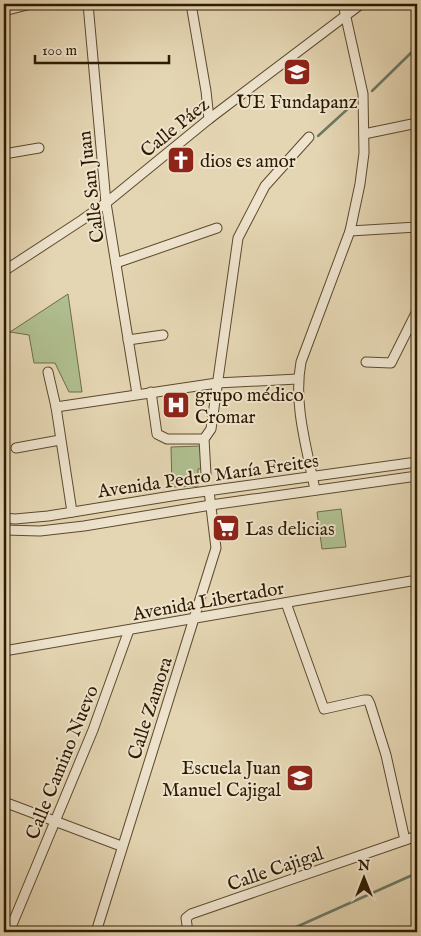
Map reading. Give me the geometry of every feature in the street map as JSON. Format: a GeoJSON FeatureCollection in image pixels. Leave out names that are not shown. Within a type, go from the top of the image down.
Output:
{"type":"FeatureCollection","features":[{"type":"Feature","properties":{"kind":"street"},"geometry":{"type":"LineString","coordinates":[[4,11],[31,4]]}},
{"type":"Feature","properties":{"kind":"street","name":"Calle San Juan"},"geometry":{"type":"LineString","coordinates":[[88,4],[106,203],[137,394]]}},
{"type":"Feature","properties":{"kind":"street"},"geometry":{"type":"LineString","coordinates":[[191,4],[209,119]]}},
{"type":"Feature","properties":{"kind":"street"},"geometry":{"type":"LineString","coordinates":[[315,490],[299,408],[298,379],[301,362],[350,231],[360,184],[364,153],[363,94],[343,4]]}},
{"type":"Feature","properties":{"kind":"street","name":"Calle Páez"},"geometry":{"type":"LineString","coordinates":[[4,271],[106,203],[209,119],[361,4]]}},
{"type":"Feature","properties":{"kind":"street"},"geometry":{"type":"LineString","coordinates":[[364,134],[417,123]]}},
{"type":"Feature","properties":{"kind":"street"},"geometry":{"type":"LineString","coordinates":[[206,474],[204,439],[211,429],[238,238],[265,186],[309,137]]}},
{"type":"Feature","properties":{"kind":"street"},"geometry":{"type":"LineString","coordinates":[[4,154],[39,148]]}},
{"type":"Feature","properties":{"kind":"street"},"geometry":{"type":"LineString","coordinates":[[350,231],[417,227]]}},
{"type":"Feature","properties":{"kind":"street"},"geometry":{"type":"LineString","coordinates":[[116,263],[217,228]]}},
{"type":"Feature","properties":{"kind":"street"},"geometry":{"type":"LineString","coordinates":[[366,362],[391,362],[417,311]]}},
{"type":"Feature","properties":{"kind":"street"},"geometry":{"type":"LineString","coordinates":[[128,340],[163,335]]}},
{"type":"Feature","properties":{"kind":"street"},"geometry":{"type":"LineString","coordinates":[[48,372],[56,407],[72,512]]}},
{"type":"Feature","properties":{"kind":"street"},"geometry":{"type":"LineString","coordinates":[[56,407],[216,383],[298,379]]}},
{"type":"Feature","properties":{"kind":"street"},"geometry":{"type":"LineString","coordinates":[[150,392],[157,434],[167,439],[204,439]]}},
{"type":"Feature","properties":{"kind":"street"},"geometry":{"type":"LineString","coordinates":[[16,448],[60,440]]}},
{"type":"Feature","properties":{"kind":"street","name":"Avenida Pedro María Freites"},"geometry":{"type":"LineString","coordinates":[[4,518],[14,520],[417,462]]}},
{"type":"Feature","properties":{"kind":"street","name":"Avenida Pedro María Freites"},"geometry":{"type":"LineString","coordinates":[[4,530],[40,531],[417,476]]}},
{"type":"Feature","properties":{"kind":"street","name":"Calle Zamora"},"geometry":{"type":"LineString","coordinates":[[96,932],[121,846],[216,548],[209,491]]}},
{"type":"Feature","properties":{"kind":"street","name":"Avenida Libertador"},"geometry":{"type":"LineString","coordinates":[[4,651],[417,580]]}},
{"type":"Feature","properties":{"kind":"street"},"geometry":{"type":"LineString","coordinates":[[286,603],[324,709],[364,700],[370,704],[386,755],[405,840]]}},
{"type":"Feature","properties":{"kind":"street","name":"Calle Camino Nuevo"},"geometry":{"type":"LineString","coordinates":[[9,932],[93,730],[129,630]]}},
{"type":"Feature","properties":{"kind":"street"},"geometry":{"type":"LineString","coordinates":[[4,802],[55,823],[121,846]]}},
{"type":"Feature","properties":{"kind":"street","name":"Calle Cajigal"},"geometry":{"type":"LineString","coordinates":[[188,932],[186,918],[191,914],[417,836]]}},
{"type":"Feature","properties":{"kind":"green space"},"geometry":{"type":"Polygon","coordinates":[[[68,294],[82,392],[69,392],[55,363],[34,363],[29,335],[10,332],[68,294]]]}},
{"type":"Feature","properties":{"kind":"green space"},"geometry":{"type":"Polygon","coordinates":[[[201,446],[202,469],[198,469],[198,486],[172,487],[171,447],[201,446]]]}},
{"type":"Feature","properties":{"kind":"green space"},"geometry":{"type":"Polygon","coordinates":[[[341,509],[346,547],[322,549],[317,512],[341,509]]]}},
{"type":"Feature","properties":{"kind":"waterway"},"geometry":{"type":"LineString","coordinates":[[372,91],[417,47]]}},
{"type":"Feature","properties":{"kind":"waterway"},"geometry":{"type":"LineString","coordinates":[[318,136],[352,105]]}},
{"type":"Feature","properties":{"kind":"waterway"},"geometry":{"type":"LineString","coordinates":[[285,932],[417,873]]}},
{"type":"Feature","properties":{"kind":"place","name":"UE Fundapanz"},"geometry":{"type":"Point","coordinates":[297,72]}},
{"type":"Feature","properties":{"kind":"place","name":"dios es amor"},"geometry":{"type":"Point","coordinates":[181,160]}},
{"type":"Feature","properties":{"kind":"place","name":"grupo médico Cromar"},"geometry":{"type":"Point","coordinates":[176,405]}},
{"type":"Feature","properties":{"kind":"place","name":"Las delicias"},"geometry":{"type":"Point","coordinates":[226,528]}},
{"type":"Feature","properties":{"kind":"place","name":"Escuela Juan Manuel Cajigal"},"geometry":{"type":"Point","coordinates":[300,778]}}]}
